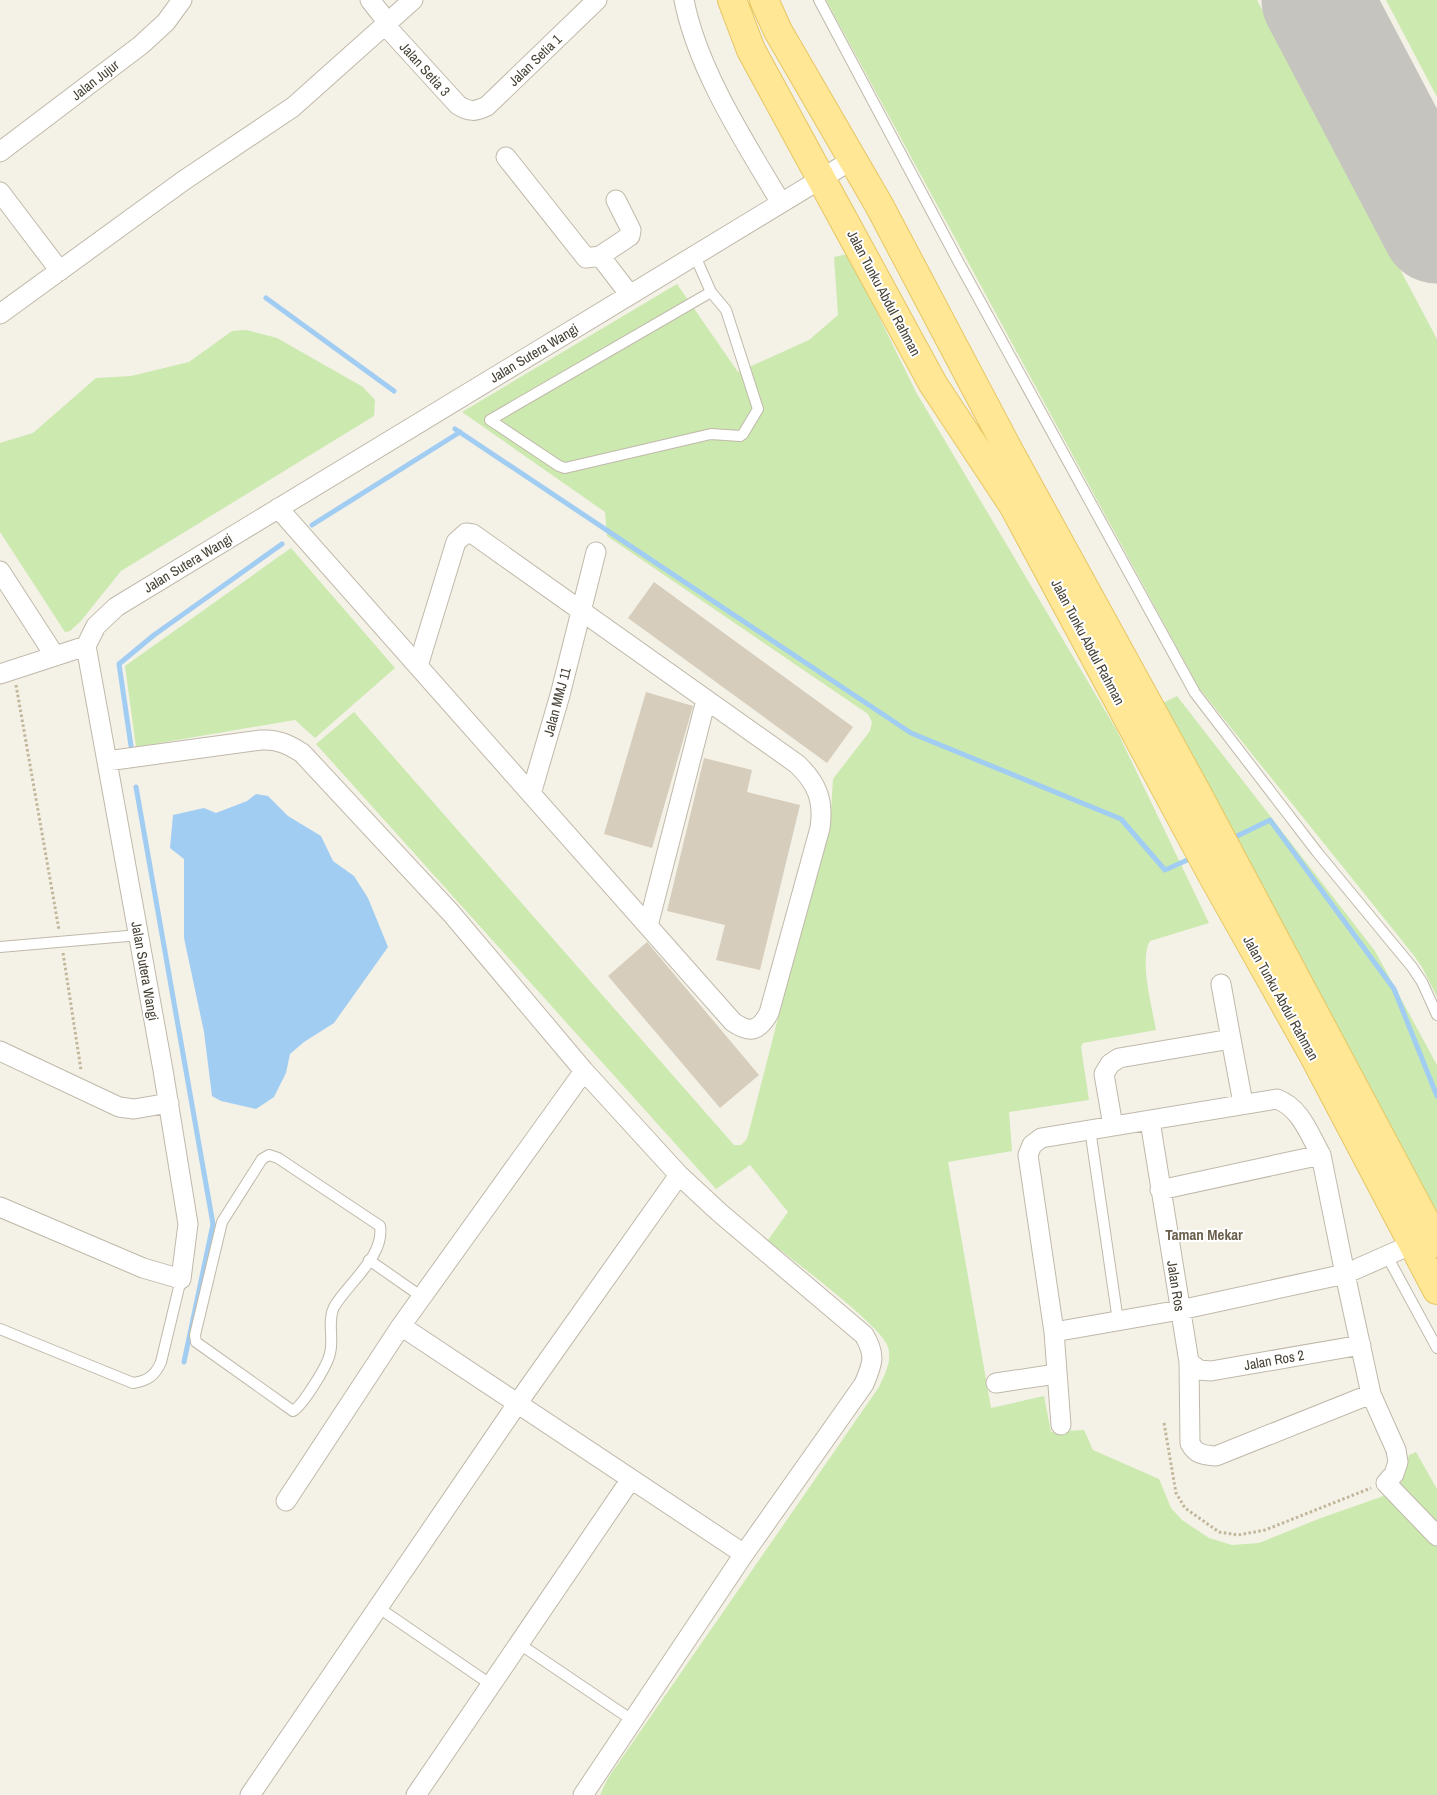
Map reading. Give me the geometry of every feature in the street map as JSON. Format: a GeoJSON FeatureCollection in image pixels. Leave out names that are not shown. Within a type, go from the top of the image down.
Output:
{"type":"FeatureCollection","features":[{"type":"Feature","properties":{"kind":"main road","name":"Jalan Tunku Abdul Rahman"},"geometry":{"type":"LineString","coordinates":[[732,0],[751,50],[933,384],[1013,505],[1186,797]]}},
{"type":"Feature","properties":{"kind":"main road","name":"Jalan Tunku Abdul Rahman"},"geometry":{"type":"LineString","coordinates":[[764,0],[778,31],[852,160],[1013,459],[1222,866],[1315,1058],[1425,1244],[1437,1290]]}},
{"type":"Feature","properties":{"kind":"street","name":"Jalan Jujur"},"geometry":{"type":"LineString","coordinates":[[0,152],[141,45],[166,22],[182,0]]}},
{"type":"Feature","properties":{"kind":"street","name":"Jalan Setia 3"},"geometry":{"type":"LineString","coordinates":[[370,0],[386,24],[458,105],[468,111]]}},
{"type":"Feature","properties":{"kind":"street"},"geometry":{"type":"LineString","coordinates":[[0,314],[182,181],[292,107],[414,0]]}},
{"type":"Feature","properties":{"kind":"street","name":"Jalan Setia 1"},"geometry":{"type":"LineString","coordinates":[[468,111],[478,111],[487,106],[597,0]]}},
{"type":"Feature","properties":{"kind":"street"},"geometry":{"type":"LineString","coordinates":[[684,0],[704,62],[743,139],[781,203]]}},
{"type":"Feature","properties":{"kind":"street"},"geometry":{"type":"LineString","coordinates":[[506,158],[586,258],[600,256],[630,236],[631,230],[616,200]]}},
{"type":"Feature","properties":{"kind":"street","name":"Jalan Sutera Wangi"},"geometry":{"type":"LineString","coordinates":[[181,1279],[188,1224],[169,1104],[86,646],[96,626],[116,607],[852,160]]}},
{"type":"Feature","properties":{"kind":"street"},"geometry":{"type":"LineString","coordinates":[[0,192],[60,271]]}},
{"type":"Feature","properties":{"kind":"street"},"geometry":{"type":"LineString","coordinates":[[600,256],[630,295]]}},
{"type":"Feature","properties":{"kind":"street"},"geometry":{"type":"LineString","coordinates":[[278,508],[733,1022],[743,1029],[753,1030],[763,1023],[769,1013],[820,828],[822,812],[820,794],[810,777],[797,764],[473,534],[466,533],[456,542],[418,666]]}},
{"type":"Feature","properties":{"kind":"street","name":"Jalan MMJ 11"},"geometry":{"type":"LineString","coordinates":[[532,794],[560,695],[596,552]]}},
{"type":"Feature","properties":{"kind":"street"},"geometry":{"type":"LineString","coordinates":[[0,570],[55,656]]}},
{"type":"Feature","properties":{"kind":"street"},"geometry":{"type":"LineString","coordinates":[[6,671],[86,646]]}},
{"type":"Feature","properties":{"kind":"street"},"geometry":{"type":"LineString","coordinates":[[648,926],[706,700]]}},
{"type":"Feature","properties":{"kind":"street"},"geometry":{"type":"LineString","coordinates":[[107,761],[261,740],[274,739],[290,745],[313,763],[451,913],[584,1071],[679,1175],[720,1213],[864,1335],[872,1348],[872,1364],[864,1384],[744,1554],[583,1795]]}},
{"type":"Feature","properties":{"kind":"street"},"geometry":{"type":"LineString","coordinates":[[1221,984],[1243,1103]]}},
{"type":"Feature","properties":{"kind":"street"},"geometry":{"type":"LineString","coordinates":[[1113,1126],[1104,1074],[1110,1064],[1119,1058],[1231,1038]]}},
{"type":"Feature","properties":{"kind":"street"},"geometry":{"type":"LineString","coordinates":[[0,1051],[119,1107],[134,1109],[169,1104]]}},
{"type":"Feature","properties":{"kind":"street"},"geometry":{"type":"LineString","coordinates":[[286,1501],[401,1326],[584,1071]]}},
{"type":"Feature","properties":{"kind":"street"},"geometry":{"type":"LineString","coordinates":[[1061,1425],[1054,1332],[1028,1155],[1032,1145],[1041,1138],[1150,1121],[1243,1103],[1277,1099],[1288,1103],[1296,1110],[1322,1155],[1371,1394],[1397,1456],[1398,1462],[1394,1474],[1386,1483],[1437,1536]]}},
{"type":"Feature","properties":{"kind":"street","name":"Jalan Ros"},"geometry":{"type":"LineString","coordinates":[[1150,1121],[1189,1362],[1190,1443],[1194,1450],[1201,1455],[1216,1456],[1371,1394]]}},
{"type":"Feature","properties":{"kind":"street"},"geometry":{"type":"LineString","coordinates":[[1160,1190],[1322,1155]]}},
{"type":"Feature","properties":{"kind":"street"},"geometry":{"type":"LineString","coordinates":[[250,1795],[517,1404],[679,1175]]}},
{"type":"Feature","properties":{"kind":"street"},"geometry":{"type":"LineString","coordinates":[[0,1207],[143,1268],[181,1279]]}},
{"type":"Feature","properties":{"kind":"street"},"geometry":{"type":"LineString","coordinates":[[1054,1332],[1180,1310],[1345,1274],[1387,1256],[1425,1244]]}},
{"type":"Feature","properties":{"kind":"street"},"geometry":{"type":"LineString","coordinates":[[401,1326],[744,1554]]}},
{"type":"Feature","properties":{"kind":"street","name":"Jalan Ros 2"},"geometry":{"type":"LineString","coordinates":[[1189,1362],[1199,1370],[1211,1371],[1361,1345]]}},
{"type":"Feature","properties":{"kind":"street"},"geometry":{"type":"LineString","coordinates":[[996,1383],[1056,1374]]}},
{"type":"Feature","properties":{"kind":"street"},"geometry":{"type":"LineString","coordinates":[[416,1795],[631,1479]]}},
{"type":"Feature","properties":{"kind":"lane"},"geometry":{"type":"LineString","coordinates":[[819,0],[958,261],[1195,693],[1318,852],[1412,967],[1422,982],[1437,1015]]}},
{"type":"Feature","properties":{"kind":"lane"},"geometry":{"type":"LineString","coordinates":[[695,256],[711,292],[726,310],[758,409],[744,434],[740,436],[711,434],[565,468],[559,466],[490,420],[711,292]]}},
{"type":"Feature","properties":{"kind":"lane"},"geometry":{"type":"LineString","coordinates":[[0,947],[139,935]]}},
{"type":"Feature","properties":{"kind":"lane"},"geometry":{"type":"LineString","coordinates":[[1090,1130],[1118,1321]]}},
{"type":"Feature","properties":{"kind":"lane"},"geometry":{"type":"LineString","coordinates":[[269,1155],[278,1158],[380,1226],[382,1235],[369,1260],[334,1307],[331,1314],[332,1338],[328,1362],[295,1411],[292,1411],[196,1342],[195,1335],[222,1222],[262,1159],[269,1155]]}},
{"type":"Feature","properties":{"kind":"lane"},"geometry":{"type":"LineString","coordinates":[[1387,1256],[1437,1348]]}},
{"type":"Feature","properties":{"kind":"lane"},"geometry":{"type":"LineString","coordinates":[[369,1260],[422,1297]]}},
{"type":"Feature","properties":{"kind":"lane"},"geometry":{"type":"LineString","coordinates":[[0,1329],[133,1383],[143,1382],[156,1373],[161,1362],[181,1279]]}},
{"type":"Feature","properties":{"kind":"lane"},"geometry":{"type":"LineString","coordinates":[[379,1608],[490,1684]]}},
{"type":"Feature","properties":{"kind":"lane"},"geometry":{"type":"LineString","coordinates":[[518,1643],[632,1720]]}},
{"type":"Feature","properties":{"kind":"path"},"geometry":{"type":"LineString","coordinates":[[6,671],[61,941],[81,1062],[83,1090]]}},
{"type":"Feature","properties":{"kind":"path"},"geometry":{"type":"LineString","coordinates":[[1164,1423],[1176,1494],[1186,1508],[1219,1532],[1238,1535],[1265,1530],[1386,1483]]}},
{"type":"Feature","properties":{"kind":"green space"},"geometry":{"type":"Polygon","coordinates":[[[826,0],[1257,0],[1437,339],[1437,997],[1422,967],[1412,953],[1199,688],[826,0]]]}},
{"type":"Feature","properties":{"kind":"green space"},"geometry":{"type":"Polygon","coordinates":[[[1386,0],[1437,0],[1437,97],[1386,0]]]}},
{"type":"Feature","properties":{"kind":"green space"},"geometry":{"type":"Polygon","coordinates":[[[848,254],[916,392],[1116,729],[1209,923],[1150,941],[1147,949],[1146,971],[1156,1030],[1083,1043],[1081,1047],[1089,1100],[1009,1112],[1012,1151],[948,1162],[991,1408],[1044,1396],[1051,1432],[1084,1430],[1093,1450],[1159,1479],[1171,1508],[1182,1520],[1209,1538],[1232,1545],[1259,1543],[1321,1518],[1381,1497],[1401,1483],[1409,1455],[1416,1452],[1437,1489],[1437,1795],[600,1795],[608,1778],[879,1387],[886,1373],[889,1358],[888,1347],[870,1324],[768,1240],[788,1212],[750,1165],[716,1189],[316,744],[354,712],[734,1145],[741,1145],[747,1139],[831,812],[833,779],[870,731],[872,722],[868,714],[607,536],[605,512],[462,412],[677,284],[738,372],[809,340],[838,315],[834,257],[848,254]]]}},
{"type":"Feature","properties":{"kind":"green space"},"geometry":{"type":"Polygon","coordinates":[[[246,330],[277,338],[363,387],[375,400],[374,416],[121,571],[80,622],[70,631],[65,632],[0,532],[0,443],[33,433],[96,378],[131,376],[189,362],[232,331],[246,330]]]}},
{"type":"Feature","properties":{"kind":"green space"},"geometry":{"type":"Polygon","coordinates":[[[291,548],[395,668],[315,738],[295,720],[136,747],[125,666],[291,548]]]}},
{"type":"Feature","properties":{"kind":"green space"},"geometry":{"type":"Polygon","coordinates":[[[1177,696],[1375,951],[1437,1065],[1437,1220],[1161,704],[1177,696]]]}},
{"type":"Feature","properties":{"kind":"water"},"geometry":{"type":"Polygon","coordinates":[[[256,794],[268,796],[288,816],[321,836],[333,861],[354,876],[368,898],[388,947],[334,1023],[304,1042],[290,1054],[286,1073],[274,1097],[256,1109],[221,1101],[212,1096],[204,1032],[184,938],[184,859],[170,848],[173,815],[204,808],[216,813],[247,801],[256,794]]]}},
{"type":"Feature","properties":{"kind":"building"},"geometry":{"type":"Polygon","coordinates":[[[654,582],[853,727],[827,763],[628,618],[654,582]]]}},
{"type":"Feature","properties":{"kind":"building"},"geometry":{"type":"Polygon","coordinates":[[[646,692],[693,706],[652,848],[604,834],[646,692]]]}},
{"type":"Feature","properties":{"kind":"building"},"geometry":{"type":"Polygon","coordinates":[[[704,758],[752,770],[747,792],[800,805],[760,970],[716,960],[725,925],[667,911],[704,758]]]}},
{"type":"Feature","properties":{"kind":"building"},"geometry":{"type":"Polygon","coordinates":[[[647,942],[759,1075],[720,1108],[608,976],[647,942]]]}},
{"type":"Feature","properties":{"kind":"waterway"},"geometry":{"type":"LineString","coordinates":[[266,298],[394,391]]}},
{"type":"Feature","properties":{"kind":"waterway"},"geometry":{"type":"LineString","coordinates":[[455,429],[911,733],[1121,819],[1165,870],[1194,857]]}},
{"type":"Feature","properties":{"kind":"waterway"},"geometry":{"type":"LineString","coordinates":[[312,525],[460,432]]}},
{"type":"Feature","properties":{"kind":"waterway"},"geometry":{"type":"LineString","coordinates":[[131,746],[119,664],[154,635],[282,544]]}},
{"type":"Feature","properties":{"kind":"waterway"},"geometry":{"type":"LineString","coordinates":[[136,787],[213,1224],[184,1362]]}},
{"type":"Feature","properties":{"kind":"waterway"},"geometry":{"type":"LineString","coordinates":[[1231,839],[1270,820],[1394,989],[1437,1096]]}},
{"type":"Feature","properties":{"kind":"runway"},"geometry":{"type":"LineString","coordinates":[[1317,0],[1437,228]]}},
{"type":"Feature","properties":{"kind":"district","name":"Taman Mekar"},"geometry":{"type":"Point","coordinates":[1204,1235]}}]}
